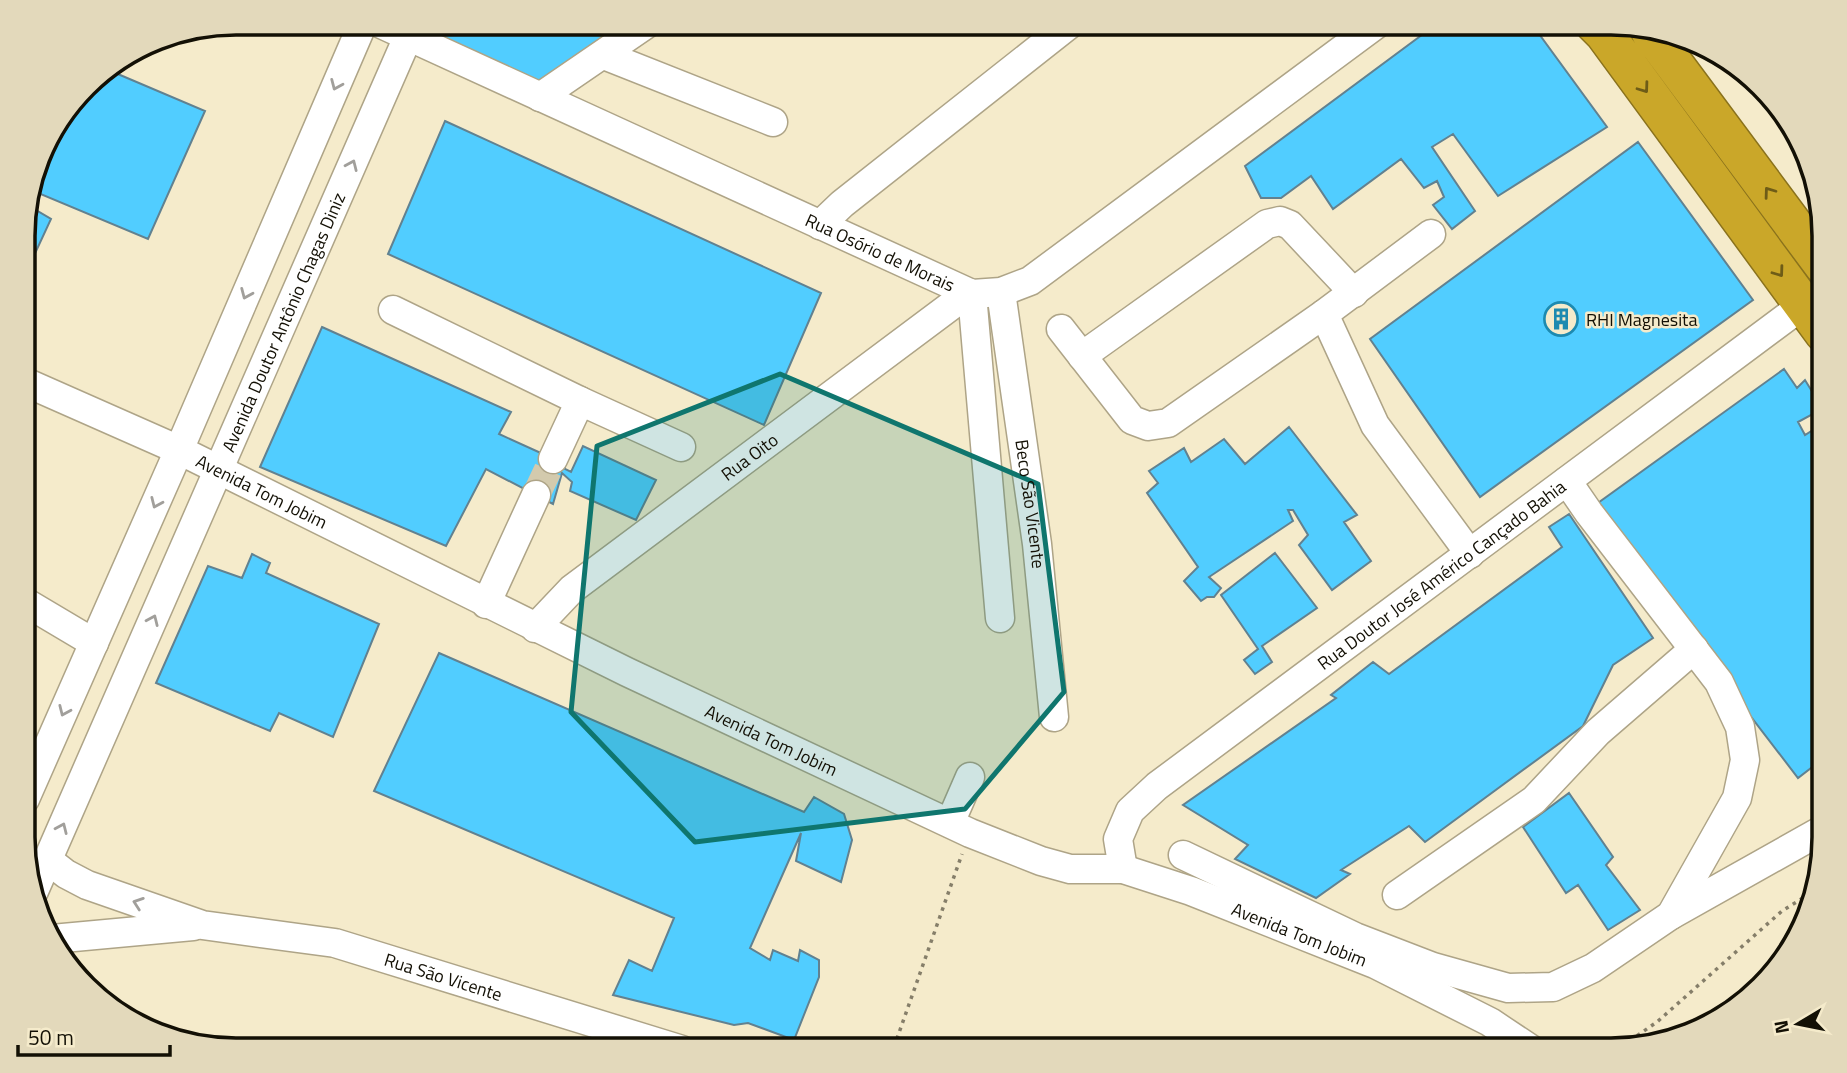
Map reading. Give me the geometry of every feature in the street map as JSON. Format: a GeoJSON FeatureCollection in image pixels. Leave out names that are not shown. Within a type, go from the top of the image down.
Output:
{"type":"FeatureCollection","features":[{"type":"Feature","properties":{"kind":"highway"},"geometry":{"type":"LineString","coordinates":[[1605,35],[1812,316]]}},
{"type":"Feature","properties":{"kind":"highway"},"geometry":{"type":"LineString","coordinates":[[1657,41],[1812,250]]}},
{"type":"Feature","properties":{"kind":"street"},"geometry":{"type":"LineString","coordinates":[[35,774],[179,450],[358,35]]}},
{"type":"Feature","properties":{"kind":"street","name":"Avenida Doutor Antônio Chagas Diniz"},"geometry":{"type":"LineString","coordinates":[[40,878],[409,35]]}},
{"type":"Feature","properties":{"kind":"street","name":"Rua Osório de Morais"},"geometry":{"type":"LineString","coordinates":[[421,35],[540,97],[970,294],[1001,292],[1030,281],[1362,35]]}},
{"type":"Feature","properties":{"kind":"street"},"geometry":{"type":"LineString","coordinates":[[540,97],[632,35]]}},
{"type":"Feature","properties":{"kind":"street"},"geometry":{"type":"LineString","coordinates":[[820,225],[1056,35]]}},
{"type":"Feature","properties":{"kind":"street"},"geometry":{"type":"LineString","coordinates":[[604,55],[773,122]]}},
{"type":"Feature","properties":{"kind":"street"},"geometry":{"type":"LineString","coordinates":[[1082,356],[1267,224],[1280,221],[1290,225],[1354,293]]}},
{"type":"Feature","properties":{"kind":"street"},"geometry":{"type":"LineString","coordinates":[[1061,329],[1132,420],[1148,426],[1168,423],[1325,314],[1431,234]]}},
{"type":"Feature","properties":{"kind":"street","name":"Beco São Vicente"},"geometry":{"type":"LineString","coordinates":[[1001,292],[1032,507],[1054,717]]}},
{"type":"Feature","properties":{"kind":"street"},"geometry":{"type":"LineString","coordinates":[[970,294],[1000,618]]}},
{"type":"Feature","properties":{"kind":"street","name":"Rua Oito"},"geometry":{"type":"LineString","coordinates":[[535,628],[572,589],[970,294]]}},
{"type":"Feature","properties":{"kind":"street"},"geometry":{"type":"LineString","coordinates":[[393,310],[681,447]]}},
{"type":"Feature","properties":{"kind":"street"},"geometry":{"type":"LineString","coordinates":[[1325,314],[1375,425],[1470,554]]}},
{"type":"Feature","properties":{"kind":"street","name":"Rua Doutor José Américo Cançado Bahia"},"geometry":{"type":"LineString","coordinates":[[1123,869],[1118,839],[1130,811],[1157,786],[1567,481],[1812,320]]}},
{"type":"Feature","properties":{"kind":"street","name":"Avenida Tom Jobim"},"geometry":{"type":"LineString","coordinates":[[35,387],[179,450],[535,628],[960,828],[1070,869],[1123,869],[1191,891],[1375,964],[1490,1022],[1514,1038]]}},
{"type":"Feature","properties":{"kind":"street"},"geometry":{"type":"LineString","coordinates":[[553,459],[580,401]]}},
{"type":"Feature","properties":{"kind":"street"},"geometry":{"type":"LineString","coordinates":[[1567,481],[1719,682],[1740,727],[1745,760],[1737,798],[1671,915]]}},
{"type":"Feature","properties":{"kind":"street"},"geometry":{"type":"LineString","coordinates":[[486,604],[536,495]]}},
{"type":"Feature","properties":{"kind":"street"},"geometry":{"type":"LineString","coordinates":[[35,608],[94,643]]}},
{"type":"Feature","properties":{"kind":"street"},"geometry":{"type":"LineString","coordinates":[[1397,895],[1534,800],[1598,732],[1693,649]]}},
{"type":"Feature","properties":{"kind":"street"},"geometry":{"type":"LineString","coordinates":[[960,828],[970,777]]}},
{"type":"Feature","properties":{"kind":"street"},"geometry":{"type":"LineString","coordinates":[[1183,855],[1355,936],[1433,967],[1508,988],[1553,987],[1592,968],[1671,915],[1812,836]]}},
{"type":"Feature","properties":{"kind":"street","name":"Rua São Vicente"},"geometry":{"type":"LineString","coordinates":[[48,860],[65,874],[87,885],[202,925],[335,943],[643,1038]]}},
{"type":"Feature","properties":{"kind":"street","name":"Rua São Vicente"},"geometry":{"type":"LineString","coordinates":[[62,938],[202,925]]}},
{"type":"Feature","properties":{"kind":"path"},"geometry":{"type":"LineString","coordinates":[[897,1038],[960,828]]}},
{"type":"Feature","properties":{"kind":"path"},"geometry":{"type":"LineString","coordinates":[[1636,1036],[1657,1022],[1782,911],[1802,899]]}},
{"type":"Feature","properties":{"kind":"highlighted area"},"geometry":{"type":"Polygon","coordinates":[[[780,374],[1038,484],[1064,692],[965,809],[695,842],[571,712],[597,446],[780,374]]]}},
{"type":"Feature","properties":{"kind":"building"},"geometry":{"type":"Polygon","coordinates":[[[445,35],[616,35],[545,88],[442,41],[445,35]]]}},
{"type":"Feature","properties":{"kind":"building"},"geometry":{"type":"Polygon","coordinates":[[[1422,35],[1540,35],[1607,127],[1498,196],[1453,134],[1432,147],[1475,211],[1452,229],[1433,205],[1444,197],[1437,181],[1424,188],[1401,159],[1333,209],[1311,176],[1281,198],[1261,198],[1245,166],[1422,35]]]}},
{"type":"Feature","properties":{"kind":"building"},"geometry":{"type":"Polygon","coordinates":[[[118,74],[205,111],[148,239],[40,194],[46,171],[69,124],[85,103],[118,74]]]}},
{"type":"Feature","properties":{"kind":"building"},"geometry":{"type":"Polygon","coordinates":[[[445,121],[821,293],[764,425],[388,254],[445,121]]]}},
{"type":"Feature","properties":{"kind":"building","name":"RHI Magnesita"},"geometry":{"type":"Polygon","coordinates":[[[1638,142],[1753,300],[1480,497],[1370,339],[1638,142]]]}},
{"type":"Feature","properties":{"kind":"building"},"geometry":{"type":"Polygon","coordinates":[[[37,211],[51,219],[35,253],[37,211]]]}},
{"type":"Feature","properties":{"kind":"building"},"geometry":{"type":"Polygon","coordinates":[[[322,327],[511,412],[499,434],[565,464],[565,469],[571,472],[583,446],[656,480],[636,520],[570,491],[572,482],[562,473],[553,504],[486,469],[446,546],[260,467],[322,327]]]}},
{"type":"Feature","properties":{"kind":"building"},"geometry":{"type":"Polygon","coordinates":[[[1784,369],[1797,388],[1805,380],[1812,391],[1812,415],[1798,422],[1805,435],[1812,431],[1812,767],[1798,778],[1591,508],[1784,369]]]}},
{"type":"Feature","properties":{"kind":"building"},"geometry":{"type":"Polygon","coordinates":[[[1289,427],[1357,515],[1344,522],[1371,561],[1332,590],[1299,545],[1308,535],[1293,510],[1288,510],[1293,521],[1209,577],[1221,588],[1214,597],[1201,601],[1184,581],[1198,567],[1147,493],[1158,483],[1149,471],[1184,448],[1191,462],[1224,439],[1245,464],[1289,427]]]}},
{"type":"Feature","properties":{"kind":"building"},"geometry":{"type":"Polygon","coordinates":[[[1569,514],[1653,638],[1613,665],[1583,726],[1425,842],[1409,826],[1341,870],[1350,874],[1316,898],[1235,859],[1248,845],[1183,805],[1336,698],[1331,695],[1373,662],[1389,674],[1562,547],[1549,527],[1569,514]]]}},
{"type":"Feature","properties":{"kind":"building"},"geometry":{"type":"Polygon","coordinates":[[[1275,553],[1317,608],[1262,646],[1272,662],[1255,674],[1244,660],[1258,649],[1221,595],[1275,553]]]}},
{"type":"Feature","properties":{"kind":"building"},"geometry":{"type":"Polygon","coordinates":[[[252,554],[270,563],[266,573],[379,624],[333,737],[279,713],[270,731],[156,683],[208,566],[242,578],[252,554]]]}},
{"type":"Feature","properties":{"kind":"building"},"geometry":{"type":"Polygon","coordinates":[[[439,653],[804,812],[814,797],[844,814],[852,840],[841,882],[796,861],[801,833],[750,948],[770,960],[773,950],[798,961],[800,950],[819,960],[819,977],[795,1038],[748,1023],[734,1025],[613,995],[629,960],[652,971],[674,918],[374,791],[439,653]]]}},
{"type":"Feature","properties":{"kind":"building"},"geometry":{"type":"Polygon","coordinates":[[[1569,793],[1613,857],[1606,865],[1640,910],[1608,930],[1578,885],[1566,893],[1523,827],[1569,793]]]}},
{"type":"Feature","properties":{"kind":"tunnel"},"geometry":{"type":"LineString","coordinates":[[536,495],[553,459]]}},
{"type":"Feature","properties":{"kind":"place","name":"RHI Magnesita"},"geometry":{"type":"Point","coordinates":[1561,319]}}]}
